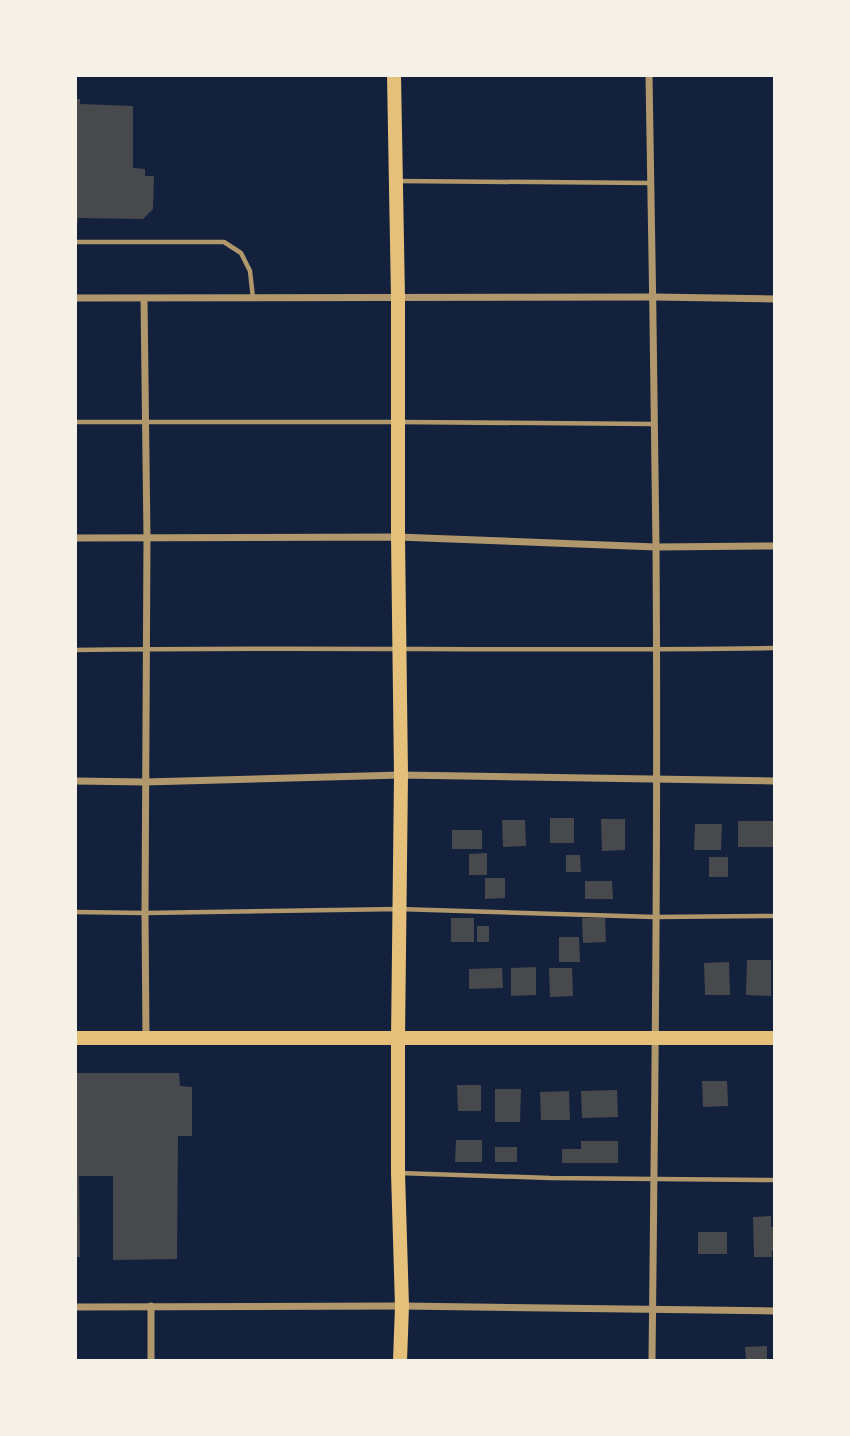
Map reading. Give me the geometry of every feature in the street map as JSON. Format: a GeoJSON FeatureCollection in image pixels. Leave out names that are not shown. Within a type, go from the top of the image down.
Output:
{"type":"FeatureCollection","features":[{"type":"Feature","properties":{"kind":"main road"},"geometry":{"type":"LineString","coordinates":[[394,75],[401,775],[398,1039],[402,1306],[400,1361]]}},
{"type":"Feature","properties":{"kind":"main road"},"geometry":{"type":"LineString","coordinates":[[75,1038],[775,1038]]}},
{"type":"Feature","properties":{"kind":"street"},"geometry":{"type":"LineString","coordinates":[[649,75],[656,547],[652,1361]]}},
{"type":"Feature","properties":{"kind":"street"},"geometry":{"type":"LineString","coordinates":[[75,298],[775,299]]}},
{"type":"Feature","properties":{"kind":"street"},"geometry":{"type":"LineString","coordinates":[[144,299],[147,538],[146,1038]]}},
{"type":"Feature","properties":{"kind":"street"},"geometry":{"type":"LineString","coordinates":[[75,538],[398,537],[656,547],[775,546]]}},
{"type":"Feature","properties":{"kind":"street"},"geometry":{"type":"LineString","coordinates":[[75,781],[145,782],[401,775],[775,781]]}},
{"type":"Feature","properties":{"kind":"street"},"geometry":{"type":"LineString","coordinates":[[151,1306],[151,1361]]}},
{"type":"Feature","properties":{"kind":"street"},"geometry":{"type":"LineString","coordinates":[[75,1307],[402,1306],[775,1311]]}},
{"type":"Feature","properties":{"kind":"lane"},"geometry":{"type":"LineString","coordinates":[[397,181],[650,183]]}},
{"type":"Feature","properties":{"kind":"lane"},"geometry":{"type":"LineString","coordinates":[[75,242],[225,242],[241,253],[250,271],[253,299]]}},
{"type":"Feature","properties":{"kind":"lane"},"geometry":{"type":"LineString","coordinates":[[75,422],[654,424]]}},
{"type":"Feature","properties":{"kind":"lane"},"geometry":{"type":"LineString","coordinates":[[75,649],[775,648]]}},
{"type":"Feature","properties":{"kind":"lane"},"geometry":{"type":"LineString","coordinates":[[75,912],[399,909],[656,917],[775,916]]}},
{"type":"Feature","properties":{"kind":"lane"},"geometry":{"type":"LineString","coordinates":[[398,1173],[551,1178],[775,1180]]}},
{"type":"Feature","properties":{"kind":"building"},"geometry":{"type":"Polygon","coordinates":[[[75,99],[80,99],[80,104],[133,106],[133,168],[145,169],[145,176],[154,176],[153,209],[143,219],[78,218],[75,227],[75,99]]]}},
{"type":"Feature","properties":{"kind":"building"},"geometry":{"type":"Polygon","coordinates":[[[550,818],[574,818],[574,843],[550,843],[550,818]]]}},
{"type":"Feature","properties":{"kind":"building"},"geometry":{"type":"Polygon","coordinates":[[[601,819],[625,819],[625,850],[602,851],[601,819]]]}},
{"type":"Feature","properties":{"kind":"building"},"geometry":{"type":"Polygon","coordinates":[[[502,820],[525,820],[526,846],[503,847],[502,820]]]}},
{"type":"Feature","properties":{"kind":"building"},"geometry":{"type":"Polygon","coordinates":[[[738,821],[775,821],[775,847],[738,847],[738,821]]]}},
{"type":"Feature","properties":{"kind":"building"},"geometry":{"type":"Polygon","coordinates":[[[695,824],[722,824],[721,850],[694,850],[695,824]]]}},
{"type":"Feature","properties":{"kind":"building"},"geometry":{"type":"Polygon","coordinates":[[[452,830],[482,830],[482,849],[452,849],[452,830]]]}},
{"type":"Feature","properties":{"kind":"building"},"geometry":{"type":"Polygon","coordinates":[[[487,853],[487,875],[469,875],[469,854],[487,853]]]}},
{"type":"Feature","properties":{"kind":"building"},"geometry":{"type":"Polygon","coordinates":[[[566,855],[580,855],[581,872],[566,872],[566,855]]]}},
{"type":"Feature","properties":{"kind":"building"},"geometry":{"type":"Polygon","coordinates":[[[709,857],[728,857],[728,877],[709,877],[709,857]]]}},
{"type":"Feature","properties":{"kind":"building"},"geometry":{"type":"Polygon","coordinates":[[[485,878],[505,878],[505,898],[485,899],[485,878]]]}},
{"type":"Feature","properties":{"kind":"building"},"geometry":{"type":"Polygon","coordinates":[[[585,881],[612,881],[613,899],[585,899],[585,881]]]}},
{"type":"Feature","properties":{"kind":"building"},"geometry":{"type":"Polygon","coordinates":[[[451,918],[474,918],[474,942],[451,942],[451,918]]]}},
{"type":"Feature","properties":{"kind":"building"},"geometry":{"type":"Polygon","coordinates":[[[582,918],[605,918],[606,942],[583,943],[582,918]]]}},
{"type":"Feature","properties":{"kind":"building"},"geometry":{"type":"Polygon","coordinates":[[[477,926],[489,926],[489,942],[477,942],[477,926]]]}},
{"type":"Feature","properties":{"kind":"building"},"geometry":{"type":"Polygon","coordinates":[[[559,937],[579,937],[580,962],[559,962],[559,937]]]}},
{"type":"Feature","properties":{"kind":"building"},"geometry":{"type":"Polygon","coordinates":[[[747,960],[771,960],[771,996],[746,995],[747,960]]]}},
{"type":"Feature","properties":{"kind":"building"},"geometry":{"type":"Polygon","coordinates":[[[729,962],[730,995],[705,995],[704,963],[729,962]]]}},
{"type":"Feature","properties":{"kind":"building"},"geometry":{"type":"Polygon","coordinates":[[[536,967],[536,995],[511,996],[511,968],[536,967]]]}},
{"type":"Feature","properties":{"kind":"building"},"geometry":{"type":"Polygon","coordinates":[[[502,968],[503,988],[469,989],[469,969],[502,968]]]}},
{"type":"Feature","properties":{"kind":"building"},"geometry":{"type":"Polygon","coordinates":[[[549,968],[572,968],[573,996],[550,997],[549,968]]]}},
{"type":"Feature","properties":{"kind":"building"},"geometry":{"type":"Polygon","coordinates":[[[75,1073],[179,1073],[180,1086],[192,1087],[192,1136],[178,1136],[177,1259],[113,1260],[113,1176],[79,1176],[80,1257],[75,1257],[75,1073]]]}},
{"type":"Feature","properties":{"kind":"building"},"geometry":{"type":"Polygon","coordinates":[[[702,1081],[727,1081],[728,1106],[703,1107],[702,1081]]]}},
{"type":"Feature","properties":{"kind":"building"},"geometry":{"type":"Polygon","coordinates":[[[457,1085],[481,1085],[481,1111],[458,1111],[457,1085]]]}},
{"type":"Feature","properties":{"kind":"building"},"geometry":{"type":"Polygon","coordinates":[[[495,1089],[521,1089],[520,1122],[495,1122],[495,1089]]]}},
{"type":"Feature","properties":{"kind":"building"},"geometry":{"type":"Polygon","coordinates":[[[617,1090],[618,1117],[582,1118],[581,1091],[617,1090]]]}},
{"type":"Feature","properties":{"kind":"building"},"geometry":{"type":"Polygon","coordinates":[[[569,1091],[570,1120],[541,1120],[540,1092],[569,1091]]]}},
{"type":"Feature","properties":{"kind":"building"},"geometry":{"type":"Polygon","coordinates":[[[456,1140],[482,1140],[482,1162],[455,1162],[456,1140]]]}},
{"type":"Feature","properties":{"kind":"building"},"geometry":{"type":"Polygon","coordinates":[[[581,1141],[618,1141],[618,1163],[562,1163],[562,1149],[581,1149],[581,1141]]]}},
{"type":"Feature","properties":{"kind":"building"},"geometry":{"type":"Polygon","coordinates":[[[495,1147],[517,1147],[517,1162],[495,1162],[495,1147]]]}},
{"type":"Feature","properties":{"kind":"building"},"geometry":{"type":"Polygon","coordinates":[[[771,1216],[771,1227],[775,1227],[775,1251],[772,1251],[772,1257],[754,1257],[753,1217],[771,1216]]]}},
{"type":"Feature","properties":{"kind":"building"},"geometry":{"type":"Polygon","coordinates":[[[698,1232],[727,1232],[727,1254],[698,1254],[698,1232]]]}},
{"type":"Feature","properties":{"kind":"building"},"geometry":{"type":"Polygon","coordinates":[[[767,1346],[767,1361],[746,1361],[745,1347],[767,1346]]]}}]}
